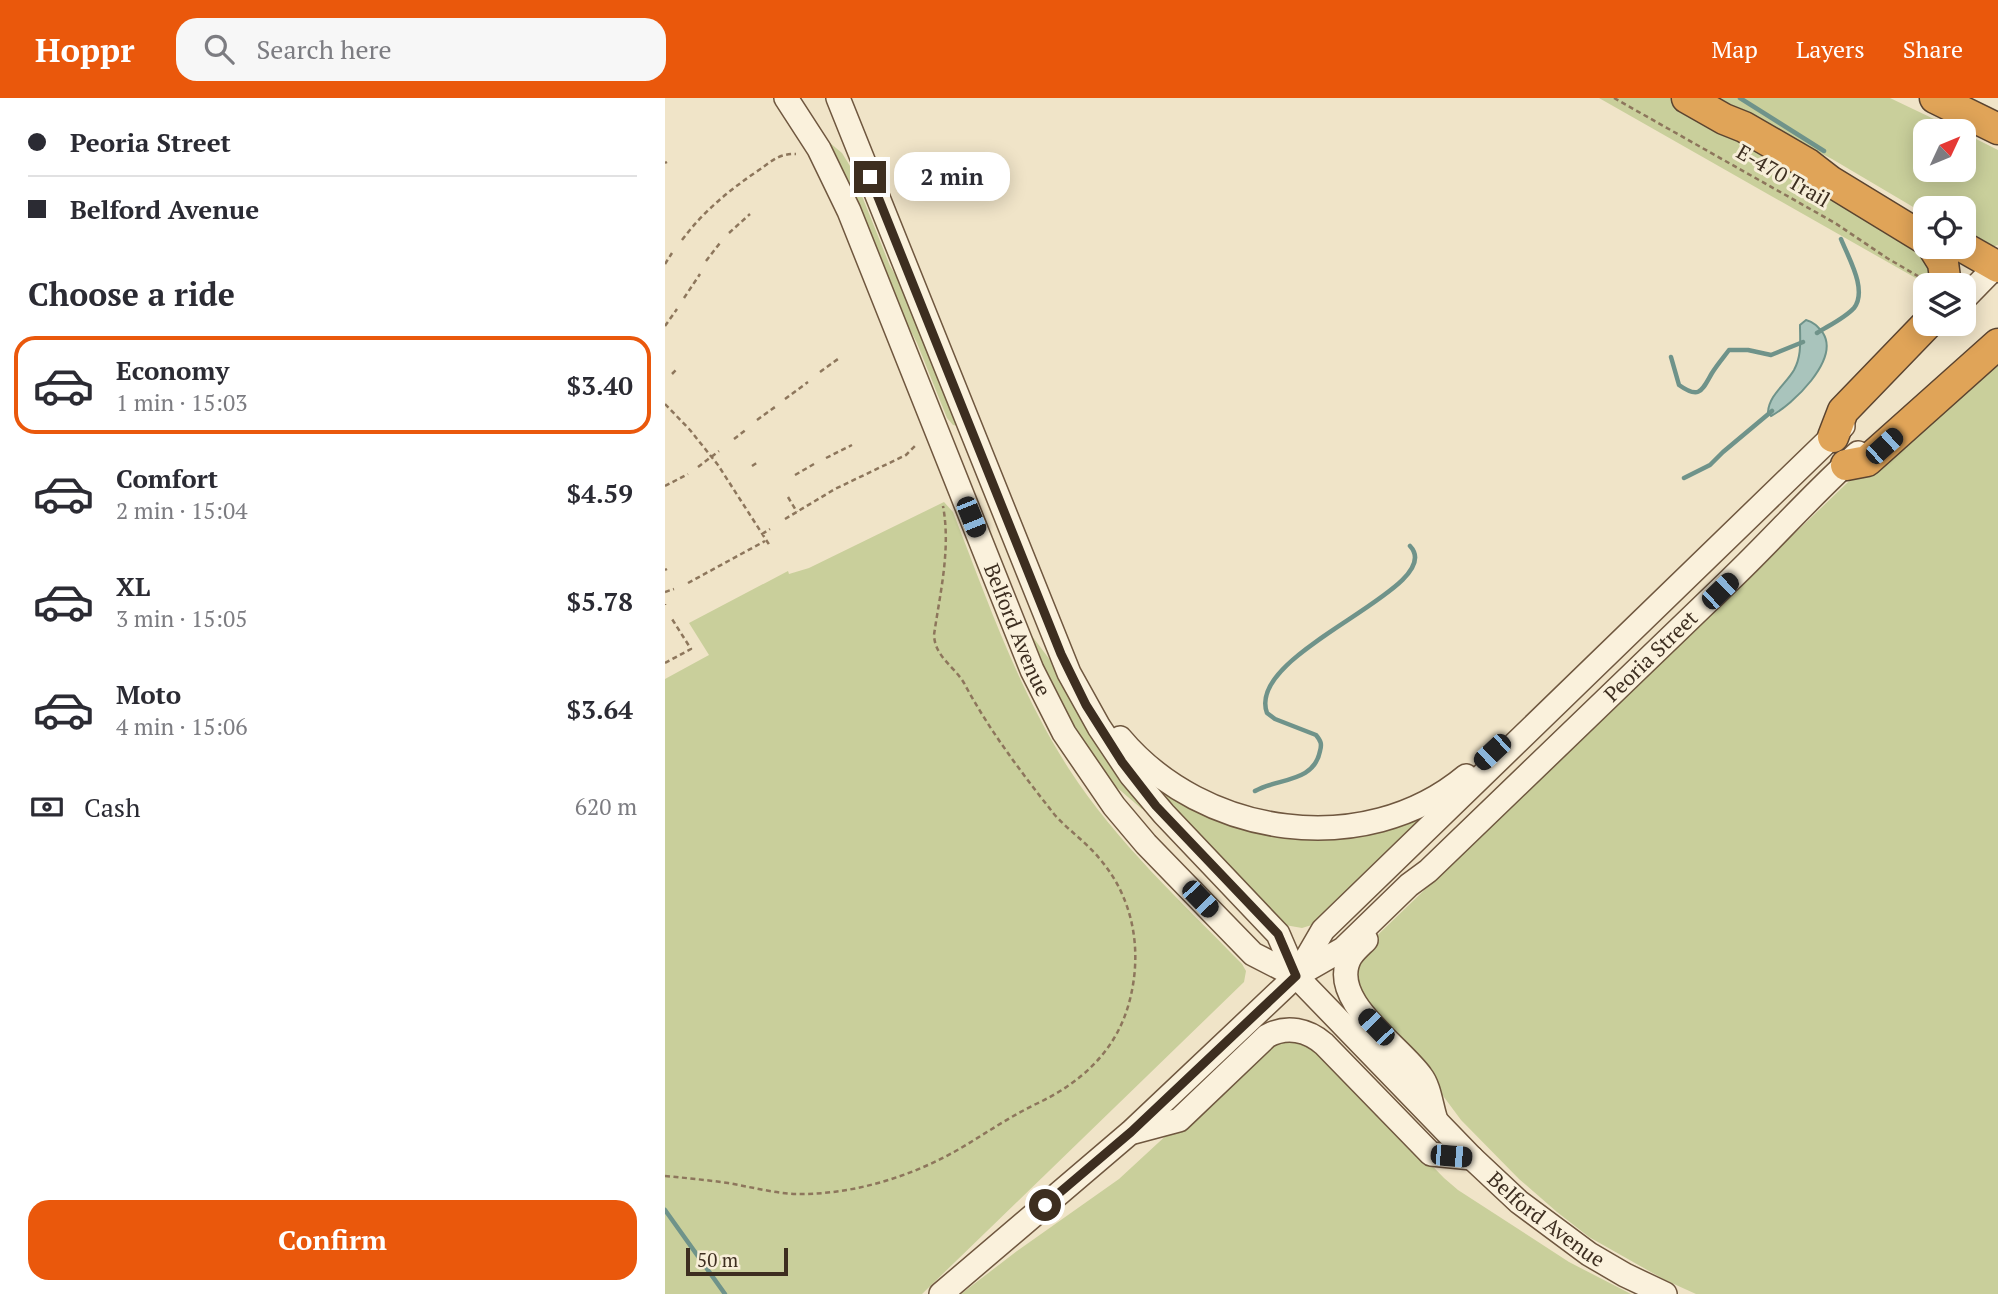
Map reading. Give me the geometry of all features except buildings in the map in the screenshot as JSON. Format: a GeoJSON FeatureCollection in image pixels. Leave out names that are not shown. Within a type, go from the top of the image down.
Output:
{"type":"FeatureCollection","features":[{"type":"Feature","properties":{"kind":"highway"},"geometry":{"type":"LineString","coordinates":[[1687,98],[1808,164],[1830,181],[1913,232]]}},
{"type":"Feature","properties":{"kind":"highway"},"geometry":{"type":"LineString","coordinates":[[1703,98],[1728,112],[1744,127]]}},
{"type":"Feature","properties":{"kind":"highway"},"geometry":{"type":"LineString","coordinates":[[1935,98],[1998,129]]}},
{"type":"Feature","properties":{"kind":"highway"},"geometry":{"type":"LineString","coordinates":[[1808,164],[1834,171],[1913,218]]}},
{"type":"Feature","properties":{"kind":"highway"},"geometry":{"type":"LineString","coordinates":[[1976,254],[1997,266]]}},
{"type":"Feature","properties":{"kind":"highway"},"geometry":{"type":"LineString","coordinates":[[1833,437],[1843,411],[1915,336]]}},
{"type":"Feature","properties":{"kind":"highway"},"geometry":{"type":"LineString","coordinates":[[1846,465],[1867,461],[1998,344]]}},
{"type":"Feature","properties":{"kind":"main road","name":"Belford Avenue"},"geometry":{"type":"LineString","coordinates":[[786,98],[819,149],[849,211],[1024,652],[1064,733],[1106,796],[1146,844],[1254,954],[1296,976],[1436,1122],[1513,1197],[1559,1233],[1613,1269],[1665,1294]]}},
{"type":"Feature","properties":{"kind":"main road","name":"Belford Avenue"},"geometry":{"type":"LineString","coordinates":[[838,98],[1061,654],[1086,705],[1115,751],[1150,798],[1278,934],[1296,976]]}},
{"type":"Feature","properties":{"kind":"main road"},"geometry":{"type":"LineString","coordinates":[[1976,287],[1997,266]]}},
{"type":"Feature","properties":{"kind":"main road","name":"Peoria Street"},"geometry":{"type":"LineString","coordinates":[[941,1294],[1131,1132],[1296,976],[1343,949],[1409,885],[1429,871],[1765,547],[1811,497],[1998,329]]}},
{"type":"Feature","properties":{"kind":"main road","name":"Peoria Street"},"geometry":{"type":"LineString","coordinates":[[1296,976],[1323,930],[1833,437],[1930,336]]}},
{"type":"Feature","properties":{"kind":"main road"},"geometry":{"type":"LineString","coordinates":[[1086,705],[1104,717],[1123,742],[1151,769],[1188,795],[1219,810],[1247,819],[1319,829],[1384,819],[1430,800],[1467,775],[1532,715],[1556,706]]}},
{"type":"Feature","properties":{"kind":"main road"},"geometry":{"type":"LineString","coordinates":[[1429,871],[1416,894],[1352,954],[1346,979],[1350,994],[1359,1009],[1424,1078],[1436,1122]]}},
{"type":"Feature","properties":{"kind":"main road"},"geometry":{"type":"LineString","coordinates":[[1131,1132],[1179,1120],[1268,1036],[1278,1031],[1293,1030],[1308,1034],[1324,1044],[1431,1154],[1472,1158]]}},
{"type":"Feature","properties":{"kind":"path","name":"E-470 Trail"},"geometry":{"type":"LineString","coordinates":[[1613,98],[1819,214],[1887,258],[1917,273]]}},
{"type":"Feature","properties":{"kind":"path"},"geometry":{"type":"LineString","coordinates":[[682,240],[707,210],[736,185],[779,156],[796,154]]}},
{"type":"Feature","properties":{"kind":"path"},"geometry":{"type":"LineString","coordinates":[[729,233],[750,214]]}},
{"type":"Feature","properties":{"kind":"path"},"geometry":{"type":"LineString","coordinates":[[706,261],[720,243]]}},
{"type":"Feature","properties":{"kind":"path"},"geometry":{"type":"LineString","coordinates":[[665,264],[672,253]]}},
{"type":"Feature","properties":{"kind":"path"},"geometry":{"type":"LineString","coordinates":[[684,298],[700,274]]}},
{"type":"Feature","properties":{"kind":"path"},"geometry":{"type":"LineString","coordinates":[[665,326],[677,309]]}},
{"type":"Feature","properties":{"kind":"path"},"geometry":{"type":"LineString","coordinates":[[820,372],[838,359]]}},
{"type":"Feature","properties":{"kind":"path"},"geometry":{"type":"LineString","coordinates":[[672,374],[677,369]]}},
{"type":"Feature","properties":{"kind":"path"},"geometry":{"type":"LineString","coordinates":[[785,399],[809,382]]}},
{"type":"Feature","properties":{"kind":"path"},"geometry":{"type":"LineString","coordinates":[[665,404],[712,456],[770,546]]}},
{"type":"Feature","properties":{"kind":"path"},"geometry":{"type":"LineString","coordinates":[[758,420],[775,407]]}},
{"type":"Feature","properties":{"kind":"path"},"geometry":{"type":"LineString","coordinates":[[734,439],[747,429]]}},
{"type":"Feature","properties":{"kind":"path"},"geometry":{"type":"LineString","coordinates":[[826,458],[852,444]]}},
{"type":"Feature","properties":{"kind":"path"},"geometry":{"type":"LineString","coordinates":[[785,519],[835,489],[902,457],[917,444]]}},
{"type":"Feature","properties":{"kind":"path"},"geometry":{"type":"LineString","coordinates":[[698,467],[719,451]]}},
{"type":"Feature","properties":{"kind":"path"},"geometry":{"type":"LineString","coordinates":[[752,466],[758,462]]}},
{"type":"Feature","properties":{"kind":"path"},"geometry":{"type":"LineString","coordinates":[[795,475],[814,464]]}},
{"type":"Feature","properties":{"kind":"path"},"geometry":{"type":"LineString","coordinates":[[665,486],[688,474]]}},
{"type":"Feature","properties":{"kind":"path"},"geometry":{"type":"LineString","coordinates":[[788,497],[797,512]]}},
{"type":"Feature","properties":{"kind":"path"},"geometry":{"type":"LineString","coordinates":[[665,1176],[794,1194],[859,1187],[895,1177],[947,1155],[1003,1121],[1065,1090],[1096,1063],[1121,1026],[1131,997],[1136,958],[1133,927],[1121,891],[1100,859],[1058,818],[1025,777],[984,719],[962,680],[936,648],[934,635],[946,550],[943,506]]}},
{"type":"Feature","properties":{"kind":"path"},"geometry":{"type":"LineString","coordinates":[[762,534],[769,529]]}},
{"type":"Feature","properties":{"kind":"path"},"geometry":{"type":"LineString","coordinates":[[688,583],[765,541]]}},
{"type":"Feature","properties":{"kind":"path"},"geometry":{"type":"LineString","coordinates":[[665,592],[674,589]]}},
{"type":"Feature","properties":{"kind":"path"},"geometry":{"type":"LineString","coordinates":[[665,663],[691,649],[672,619]]}},
{"type":"Feature","properties":{"kind":"green space"},"geometry":{"type":"Polygon","coordinates":[[[1599,98],[1672,98],[1913,236],[1913,259],[1926,259],[1931,273],[1913,273],[1913,276],[1599,98]]]}},
{"type":"Feature","properties":{"kind":"green space"},"geometry":{"type":"Polygon","coordinates":[[[1714,98],[1890,98],[1934,119],[1913,119],[1913,182],[1976,182],[1976,139],[1998,150],[1998,245],[1992,247],[1976,241],[1976,196],[1913,196],[1913,207],[1832,159],[1714,98]]]}},
{"type":"Feature","properties":{"kind":"green space"},"geometry":{"type":"Polygon","coordinates":[[[828,144],[842,153],[850,166],[890,266],[905,291],[959,426],[953,425],[947,418],[917,343],[891,293],[828,144]]]}},
{"type":"Feature","properties":{"kind":"green space"},"geometry":{"type":"Polygon","coordinates":[[[1998,349],[1998,1294],[1696,1294],[1665,1280],[1589,1237],[1519,1179],[1461,1120],[1415,1058],[1354,990],[1360,952],[1847,483],[1998,349]]]}},
{"type":"Feature","properties":{"kind":"green space"},"geometry":{"type":"Polygon","coordinates":[[[944,502],[953,512],[1019,676],[1069,769],[1107,822],[1242,964],[1246,971],[1244,982],[922,1294],[665,1294],[665,679],[709,655],[689,623],[788,571],[789,574],[809,568],[944,502]]]}},
{"type":"Feature","properties":{"kind":"green space"},"geometry":{"type":"Polygon","coordinates":[[[1032,636],[1059,672],[1146,805],[1142,809],[1114,785],[1089,757],[1027,639],[1032,636]]]}},
{"type":"Feature","properties":{"kind":"green space"},"geometry":{"type":"Polygon","coordinates":[[[1147,778],[1231,821],[1429,813],[1315,924],[1302,928],[1285,925],[1178,818],[1147,778]]]}},
{"type":"Feature","properties":{"kind":"green space"},"geometry":{"type":"Polygon","coordinates":[[[1275,1038],[1314,1044],[1458,1190],[1569,1262],[1631,1294],[961,1294],[1119,1179],[1263,1046],[1275,1038]]]}},
{"type":"Feature","properties":{"kind":"water"},"geometry":{"type":"Polygon","coordinates":[[[1806,320],[1814,323],[1823,333],[1827,344],[1825,356],[1820,368],[1801,392],[1771,416],[1768,412],[1771,400],[1797,364],[1800,325],[1806,320]]]}},
{"type":"Feature","properties":{"kind":"waterway"},"geometry":{"type":"LineString","coordinates":[[1740,98],[1824,151]]}},
{"type":"Feature","properties":{"kind":"waterway"},"geometry":{"type":"LineString","coordinates":[[1817,333],[1846,315],[1858,301],[1858,283],[1841,239]]}},
{"type":"Feature","properties":{"kind":"waterway"},"geometry":{"type":"LineString","coordinates":[[1671,357],[1679,385],[1696,392],[1703,388],[1729,350],[1748,350],[1771,355],[1803,342]]}},
{"type":"Feature","properties":{"kind":"waterway"},"geometry":{"type":"LineString","coordinates":[[1684,478],[1710,465],[1772,411]]}},
{"type":"Feature","properties":{"kind":"waterway"},"geometry":{"type":"LineString","coordinates":[[1255,791],[1303,774],[1316,761],[1321,746],[1316,735],[1275,719],[1267,713],[1268,690],[1285,667],[1313,644],[1401,581],[1414,563],[1410,546]]}},
{"type":"Feature","properties":{"kind":"waterway"},"geometry":{"type":"LineString","coordinates":[[665,1210],[725,1294]]}},
{"type":"Feature","properties":{"kind":"route"},"geometry":{"type":"LineString","coordinates":[[870,177],[1061,654],[1086,705],[1131,775],[1150,798],[1278,934],[1296,976],[1131,1132],[1045,1205]]}}]}
